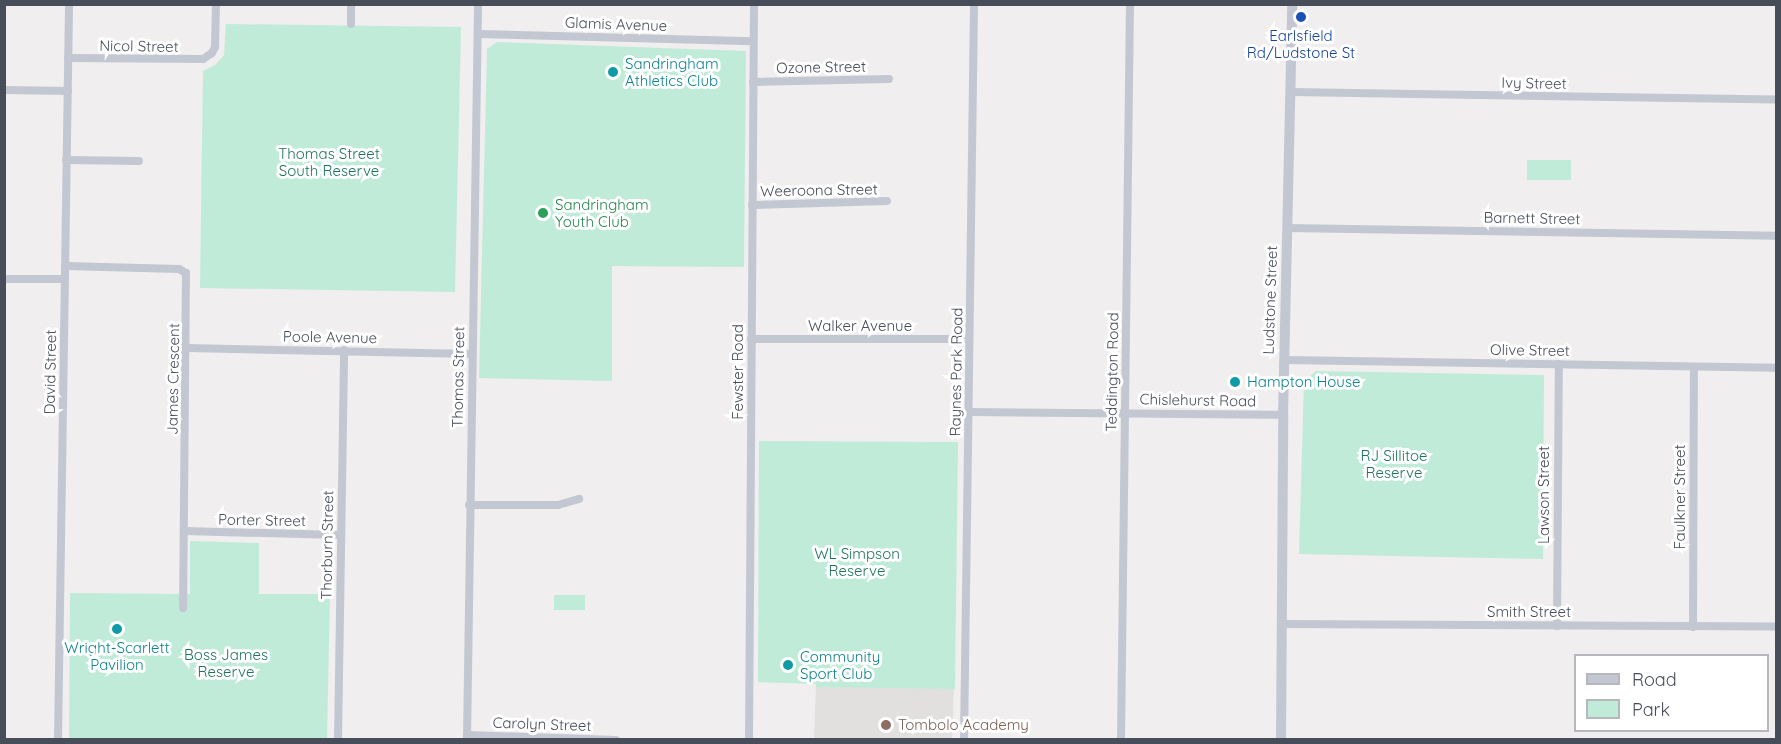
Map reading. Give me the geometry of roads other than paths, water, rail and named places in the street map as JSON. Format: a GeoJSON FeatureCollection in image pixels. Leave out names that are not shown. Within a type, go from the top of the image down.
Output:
{"type":"FeatureCollection","features":[{"type":"Feature","properties":{"kind":"street","name":"David Street"},"geometry":{"type":"LineString","coordinates":[[58,740],[69,4]]}},
{"type":"Feature","properties":{"kind":"street","name":"Nicol Street"},"geometry":{"type":"LineString","coordinates":[[68,58],[199,61],[208,57],[215,47],[216,4]]}},
{"type":"Feature","properties":{"kind":"street"},"geometry":{"type":"LineString","coordinates":[[351,4],[351,24]]}},
{"type":"Feature","properties":{"kind":"street","name":"Thomas Street"},"geometry":{"type":"LineString","coordinates":[[467,737],[471,354],[479,4]]}},
{"type":"Feature","properties":{"kind":"street","name":"Fewster Road"},"geometry":{"type":"LineString","coordinates":[[749,740],[754,4]]}},
{"type":"Feature","properties":{"kind":"street","name":"Raynes Park Road"},"geometry":{"type":"LineString","coordinates":[[964,740],[974,4]]}},
{"type":"Feature","properties":{"kind":"street","name":"Teddington Road"},"geometry":{"type":"LineString","coordinates":[[1121,740],[1130,4]]}},
{"type":"Feature","properties":{"kind":"street","name":"Ludstone Street"},"geometry":{"type":"LineString","coordinates":[[1281,740],[1283,415],[1292,4]]}},
{"type":"Feature","properties":{"kind":"street","name":"Glamis Avenue"},"geometry":{"type":"LineString","coordinates":[[478,34],[753,41]]}},
{"type":"Feature","properties":{"kind":"street","name":"Ozone Street"},"geometry":{"type":"LineString","coordinates":[[753,82],[889,79]]}},
{"type":"Feature","properties":{"kind":"street"},"geometry":{"type":"LineString","coordinates":[[4,90],[68,91]]}},
{"type":"Feature","properties":{"kind":"street","name":"Ivy Street"},"geometry":{"type":"LineString","coordinates":[[1291,92],[1776,100]]}},
{"type":"Feature","properties":{"kind":"street"},"geometry":{"type":"LineString","coordinates":[[66,160],[140,161]]}},
{"type":"Feature","properties":{"kind":"street","name":"Weeroona Street"},"geometry":{"type":"LineString","coordinates":[[752,205],[887,201]]}},
{"type":"Feature","properties":{"kind":"street","name":"Barnett Street"},"geometry":{"type":"LineString","coordinates":[[1287,228],[1776,236]]}},
{"type":"Feature","properties":{"kind":"street","name":"James Crescent"},"geometry":{"type":"LineString","coordinates":[[65,266],[183,270],[188,284],[183,608]]}},
{"type":"Feature","properties":{"kind":"street"},"geometry":{"type":"LineString","coordinates":[[4,279],[65,279]]}},
{"type":"Feature","properties":{"kind":"street","name":"Walker Avenue"},"geometry":{"type":"LineString","coordinates":[[751,339],[969,339]]}},
{"type":"Feature","properties":{"kind":"street","name":"Poole Avenue"},"geometry":{"type":"LineString","coordinates":[[187,348],[471,354]]}},
{"type":"Feature","properties":{"kind":"street","name":"Thorburn Street"},"geometry":{"type":"LineString","coordinates":[[338,740],[344,350]]}},
{"type":"Feature","properties":{"kind":"street","name":"Olive Street"},"geometry":{"type":"LineString","coordinates":[[1284,360],[1776,368]]}},
{"type":"Feature","properties":{"kind":"street","name":"Lawson Street"},"geometry":{"type":"LineString","coordinates":[[1557,626],[1558,364]]}},
{"type":"Feature","properties":{"kind":"street","name":"Faulkner Street"},"geometry":{"type":"LineString","coordinates":[[1693,627],[1694,367]]}},
{"type":"Feature","properties":{"kind":"street","name":"Chislehurst Road"},"geometry":{"type":"LineString","coordinates":[[969,412],[1283,415]]}},
{"type":"Feature","properties":{"kind":"street"},"geometry":{"type":"LineString","coordinates":[[469,505],[558,505],[579,499]]}},
{"type":"Feature","properties":{"kind":"street","name":"Porter Street"},"geometry":{"type":"LineString","coordinates":[[184,531],[340,535]]}},
{"type":"Feature","properties":{"kind":"street","name":"Smith Street"},"geometry":{"type":"LineString","coordinates":[[1281,624],[1776,627]]}},
{"type":"Feature","properties":{"kind":"street","name":"Carolyn Street"},"geometry":{"type":"LineString","coordinates":[[467,737],[616,740]]}},
{"type":"Feature","properties":{"kind":"place","name":"Earlsfield Rd/Ludstone St"},"geometry":{"type":"Point","coordinates":[1301,17]}},
{"type":"Feature","properties":{"kind":"place","name":"Sandringham Athletics Club"},"geometry":{"type":"Point","coordinates":[613,72]}},
{"type":"Feature","properties":{"kind":"place","name":"Sandringham Youth Club"},"geometry":{"type":"Point","coordinates":[543,213]}},
{"type":"Feature","properties":{"kind":"place","name":"Hampton House"},"geometry":{"type":"Point","coordinates":[1235,382]}},
{"type":"Feature","properties":{"kind":"place","name":"Wright-Scarlett Pavilion"},"geometry":{"type":"Point","coordinates":[117,629]}},
{"type":"Feature","properties":{"kind":"place","name":"Community Sport Club"},"geometry":{"type":"Point","coordinates":[788,665]}},
{"type":"Feature","properties":{"kind":"place","name":"Tombolo Academy"},"geometry":{"type":"Point","coordinates":[886,725]}},
{"type":"Feature","properties":{"kind":"park label","name":"Thomas Street South Reserve"},"geometry":{"type":"Point","coordinates":[329,162]}},
{"type":"Feature","properties":{"kind":"park label","name":"RJ Sillitoe Reserve"},"geometry":{"type":"Point","coordinates":[1394,464]}},
{"type":"Feature","properties":{"kind":"park label","name":"WL Simpson Reserve"},"geometry":{"type":"Point","coordinates":[857,562]}},
{"type":"Feature","properties":{"kind":"park label","name":"Boss James Reserve"},"geometry":{"type":"Point","coordinates":[226,662]}}]}
